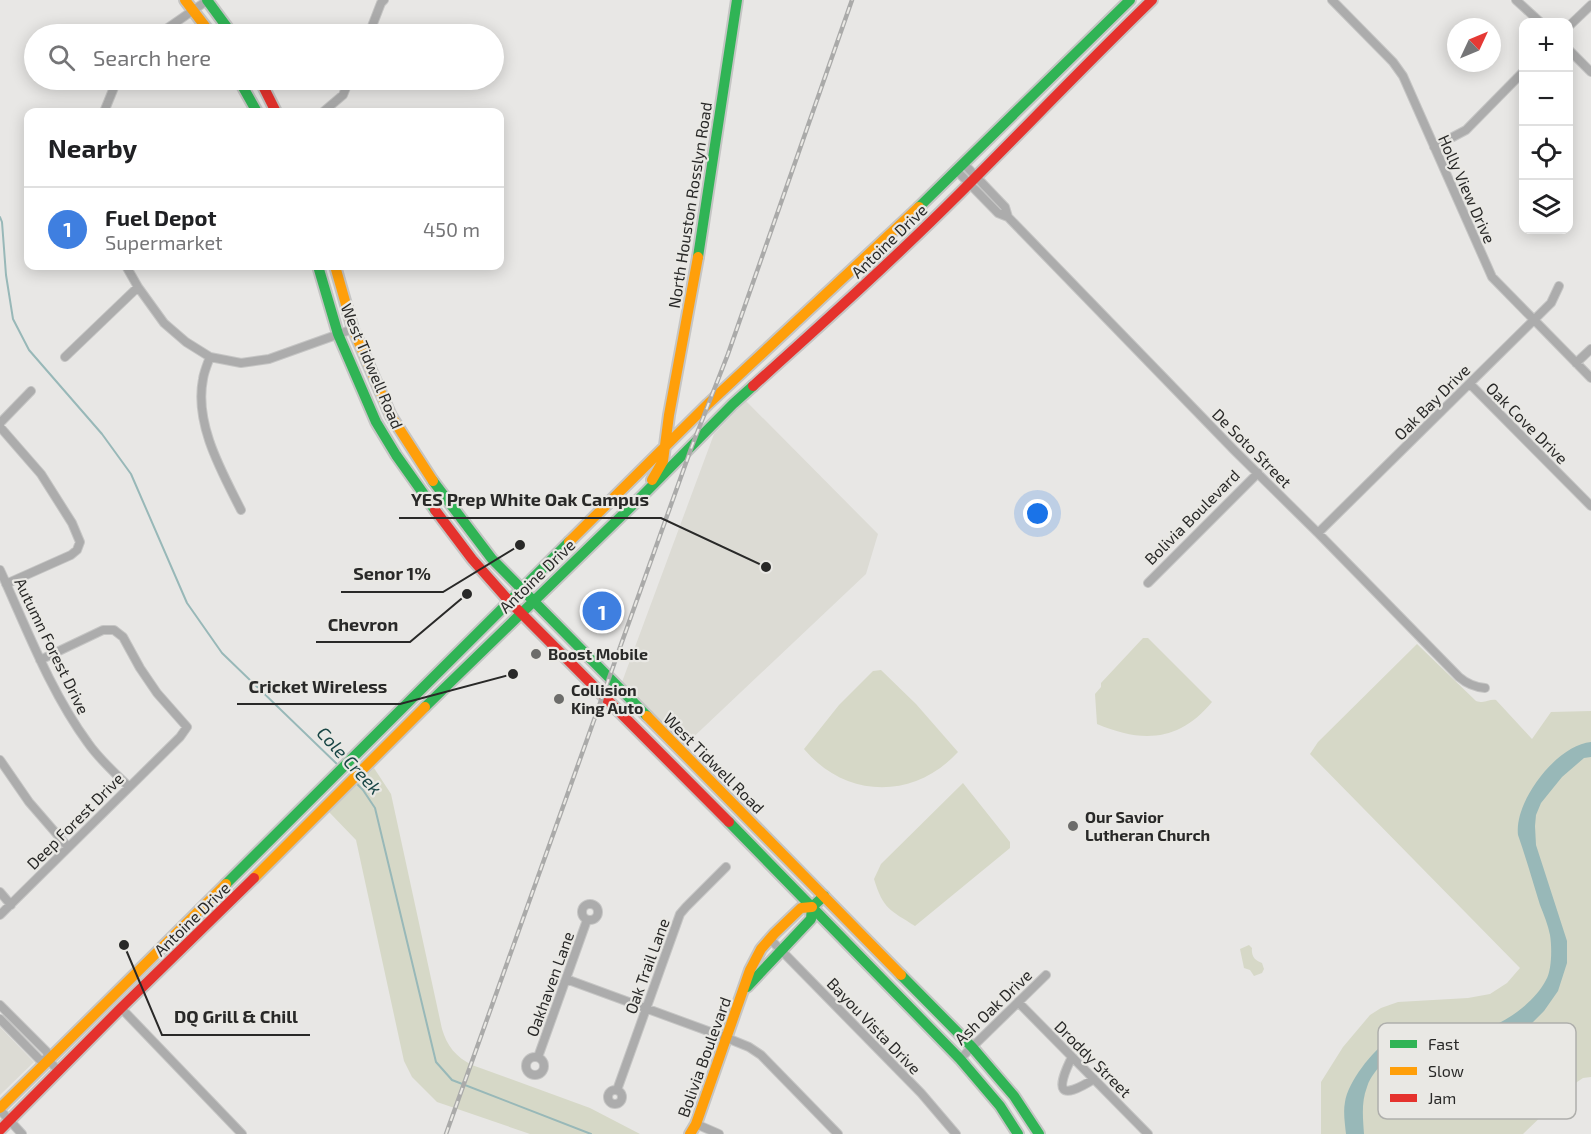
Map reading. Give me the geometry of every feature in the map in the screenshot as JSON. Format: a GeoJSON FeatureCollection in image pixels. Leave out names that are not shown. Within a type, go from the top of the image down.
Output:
{"type":"FeatureCollection","features":[{"type":"Feature","properties":{"kind":"main road"},"geometry":{"type":"LineString","coordinates":[[185,0],[204,24]]}},
{"type":"Feature","properties":{"kind":"main road"},"geometry":{"type":"LineString","coordinates":[[208,0],[225,24]]}},
{"type":"Feature","properties":{"kind":"main road","name":"North Houston Rosslyn Road"},"geometry":{"type":"LineString","coordinates":[[642,496],[663,460],[668,418],[696,270],[737,0]]}},
{"type":"Feature","properties":{"kind":"main road","name":"Antoine Drive"},"geometry":{"type":"LineString","coordinates":[[0,1109],[618,493],[961,168],[1130,0]]}},
{"type":"Feature","properties":{"kind":"main road","name":"Antoine Drive"},"geometry":{"type":"LineString","coordinates":[[0,1130],[520,613],[734,404],[852,297],[973,180],[1152,0]]}},
{"type":"Feature","properties":{"kind":"main road"},"geometry":{"type":"LineString","coordinates":[[245,90],[255,108]]}},
{"type":"Feature","properties":{"kind":"main road"},"geometry":{"type":"LineString","coordinates":[[265,90],[274,108]]}},
{"type":"Feature","properties":{"kind":"main road","name":"West Tidwell Road"},"geometry":{"type":"LineString","coordinates":[[319,270],[338,334],[376,423],[430,504],[472,559],[520,613],[663,755],[960,1059],[1000,1106],[1018,1134]]}},
{"type":"Feature","properties":{"kind":"main road","name":"West Tidwell Road"},"geometry":{"type":"LineString","coordinates":[[336,270],[353,329],[391,416],[429,476],[492,559],[972,1047],[1014,1096],[1039,1134]]}},
{"type":"Feature","properties":{"kind":"main road"},"geometry":{"type":"LineString","coordinates":[[668,418],[672,430],[685,428]]}},
{"type":"Feature","properties":{"kind":"main road","name":"North Houston Rosslyn Road"},"geometry":{"type":"LineString","coordinates":[[618,493],[655,448],[668,418]]}},
{"type":"Feature","properties":{"kind":"main road"},"geometry":{"type":"LineString","coordinates":[[601,510],[612,524]]}},
{"type":"Feature","properties":{"kind":"main road"},"geometry":{"type":"LineString","coordinates":[[585,677],[596,665]]}},
{"type":"Feature","properties":{"kind":"main road"},"geometry":{"type":"LineString","coordinates":[[663,755],[674,744]]}},
{"type":"Feature","properties":{"kind":"main road"},"geometry":{"type":"LineString","coordinates":[[731,824],[742,813]]}},
{"type":"Feature","properties":{"kind":"main road"},"geometry":{"type":"LineString","coordinates":[[256,853],[268,866]]}},
{"type":"Feature","properties":{"kind":"main road","name":"Bolivia Boulevard"},"geometry":{"type":"LineString","coordinates":[[693,1129],[753,963],[764,945],[801,908],[812,907],[824,896]]}},
{"type":"Feature","properties":{"kind":"main road","name":"Bolivia Boulevard"},"geometry":{"type":"LineString","coordinates":[[745,990],[811,919],[812,907]]}},
{"type":"Feature","properties":{"kind":"main road"},"geometry":{"type":"LineString","coordinates":[[192,919],[202,930]]}},
{"type":"Feature","properties":{"kind":"main road"},"geometry":{"type":"LineString","coordinates":[[895,992],[908,981]]}},
{"type":"Feature","properties":{"kind":"main road"},"geometry":{"type":"LineString","coordinates":[[112,998],[122,1008]]}},
{"type":"Feature","properties":{"kind":"street"},"geometry":{"type":"LineString","coordinates":[[173,24],[208,0]]}},
{"type":"Feature","properties":{"kind":"street"},"geometry":{"type":"LineString","coordinates":[[373,24],[384,0]]}},
{"type":"Feature","properties":{"kind":"street","name":"Holly View Drive"},"geometry":{"type":"LineString","coordinates":[[1332,0],[1398,69],[1408,86],[1492,278],[1591,378]]}},
{"type":"Feature","properties":{"kind":"street"},"geometry":{"type":"LineString","coordinates":[[1516,0],[1536,18]]}},
{"type":"Feature","properties":{"kind":"street"},"geometry":{"type":"LineString","coordinates":[[1573,23],[1591,5]]}},
{"type":"Feature","properties":{"kind":"street"},"geometry":{"type":"LineString","coordinates":[[1573,53],[1591,72]]}},
{"type":"Feature","properties":{"kind":"street"},"geometry":{"type":"LineString","coordinates":[[1434,147],[1466,130],[1523,72]]}},
{"type":"Feature","properties":{"kind":"street"},"geometry":{"type":"LineString","coordinates":[[106,108],[113,90]]}},
{"type":"Feature","properties":{"kind":"street"},"geometry":{"type":"LineString","coordinates":[[328,108],[343,95],[345,90]]}},
{"type":"Feature","properties":{"kind":"street","name":"De Soto Street"},"geometry":{"type":"LineString","coordinates":[[961,168],[998,213],[1008,217],[1465,682],[1474,687],[1485,688]]}},
{"type":"Feature","properties":{"kind":"street"},"geometry":{"type":"LineString","coordinates":[[128,270],[164,323],[186,342],[210,357],[241,363],[269,359],[353,329]]}},
{"type":"Feature","properties":{"kind":"street","name":"Oak Bay Drive"},"geometry":{"type":"LineString","coordinates":[[1318,533],[1551,303],[1559,286]]}},
{"type":"Feature","properties":{"kind":"street"},"geometry":{"type":"LineString","coordinates":[[65,357],[138,287]]}},
{"type":"Feature","properties":{"kind":"street"},"geometry":{"type":"LineString","coordinates":[[1576,363],[1591,349]]}},
{"type":"Feature","properties":{"kind":"street"},"geometry":{"type":"LineString","coordinates":[[210,357],[202,380],[202,414],[210,443],[241,510]]}},
{"type":"Feature","properties":{"kind":"street","name":"Oak Cove Drive"},"geometry":{"type":"LineString","coordinates":[[1470,384],[1591,506]]}},
{"type":"Feature","properties":{"kind":"street"},"geometry":{"type":"LineString","coordinates":[[6,584],[71,555],[77,550],[80,542],[72,523],[41,474],[0,425],[31,391]]}},
{"type":"Feature","properties":{"kind":"street"},"geometry":{"type":"LineString","coordinates":[[376,423],[391,416]]}},
{"type":"Feature","properties":{"kind":"street","name":"Bolivia Boulevard"},"geometry":{"type":"LineString","coordinates":[[1148,583],[1258,473]]}},
{"type":"Feature","properties":{"kind":"street","name":"Autumn Forest Drive"},"geometry":{"type":"LineString","coordinates":[[0,570],[40,660],[64,707],[89,745],[129,787]]}},
{"type":"Feature","properties":{"kind":"street","name":"Deep Forest Drive"},"geometry":{"type":"LineString","coordinates":[[0,915],[180,737],[187,727],[157,693],[123,637],[114,630],[103,630],[40,660]]}},
{"type":"Feature","properties":{"kind":"street"},"geometry":{"type":"LineString","coordinates":[[0,760],[29,802],[68,847]]}},
{"type":"Feature","properties":{"kind":"street","name":"Oak Trail Lane"},"geometry":{"type":"LineString","coordinates":[[617,1090],[680,914],[726,867]]}},
{"type":"Feature","properties":{"kind":"street"},"geometry":{"type":"LineString","coordinates":[[0,892],[11,904]]}},
{"type":"Feature","properties":{"kind":"street","name":"Oakhaven Lane"},"geometry":{"type":"LineString","coordinates":[[538,1057],[587,920]]}},
{"type":"Feature","properties":{"kind":"street","name":"Bayou Vista Drive"},"geometry":{"type":"LineString","coordinates":[[770,939],[921,1093],[956,1134]]}},
{"type":"Feature","properties":{"kind":"street","name":"Ash Oak Drive"},"geometry":{"type":"LineString","coordinates":[[960,1059],[1046,975]]}},
{"type":"Feature","properties":{"kind":"street"},"geometry":{"type":"LineString","coordinates":[[566,980],[749,1047],[761,1055],[838,1134]]}},
{"type":"Feature","properties":{"kind":"street","name":"Droddy Street"},"geometry":{"type":"LineString","coordinates":[[1018,1002],[1148,1134]]}},
{"type":"Feature","properties":{"kind":"street"},"geometry":{"type":"LineString","coordinates":[[0,1005],[47,1052],[48,1060],[59,1071]]}},
{"type":"Feature","properties":{"kind":"street"},"geometry":{"type":"LineString","coordinates":[[122,1008],[242,1134]]}},
{"type":"Feature","properties":{"kind":"street"},"geometry":{"type":"LineString","coordinates":[[0,1019],[40,1060],[48,1060]]}},
{"type":"Feature","properties":{"kind":"street"},"geometry":{"type":"LineString","coordinates":[[1072,1057],[1062,1079],[1061,1085],[1064,1089],[1073,1091],[1094,1079]]}},
{"type":"Feature","properties":{"kind":"street"},"geometry":{"type":"LineString","coordinates":[[0,1109],[22,1134]]}},
{"type":"Feature","properties":{"kind":"street"},"geometry":{"type":"LineString","coordinates":[[693,1129],[719,1134]]}},
{"type":"Feature","properties":{"kind":"shaded area"},"geometry":{"type":"Polygon","coordinates":[[[746,401],[878,534],[866,574],[685,745],[622,682],[714,434],[746,401]]]}},
{"type":"Feature","properties":{"kind":"shaded area"},"geometry":{"type":"Polygon","coordinates":[[[0,1027],[34,1062],[0,1095],[0,1027]]]}},
{"type":"Feature","properties":{"kind":"green space"},"geometry":{"type":"Polygon","coordinates":[[[1143,638],[1148,638],[1212,702],[1186,725],[1173,732],[1144,736],[1097,724],[1095,694],[1101,687],[1101,683],[1143,638]]]}},
{"type":"Feature","properties":{"kind":"green space"},"geometry":{"type":"Polygon","coordinates":[[[1417,644],[1476,701],[1496,700],[1532,739],[1551,712],[1591,711],[1591,1077],[1583,1078],[1576,1083],[1576,1023],[1378,1023],[1378,1119],[1539,1119],[1523,1134],[1321,1134],[1321,1082],[1343,1047],[1370,1015],[1398,1002],[1468,998],[1490,994],[1507,983],[1520,968],[1310,754],[1318,742],[1417,644]]]}},
{"type":"Feature","properties":{"kind":"green space"},"geometry":{"type":"Polygon","coordinates":[[[881,670],[916,704],[958,752],[940,768],[921,779],[901,785],[880,787],[860,785],[840,777],[821,765],[804,749],[839,705],[873,671],[881,670]]]}},
{"type":"Feature","properties":{"kind":"green space"},"geometry":{"type":"Polygon","coordinates":[[[374,768],[391,794],[442,1029],[449,1046],[457,1055],[472,1065],[590,1108],[640,1134],[530,1134],[437,1102],[412,1077],[404,1061],[356,840],[329,812],[374,768]]]}},
{"type":"Feature","properties":{"kind":"green space"},"geometry":{"type":"Polygon","coordinates":[[[963,783],[1010,842],[1010,848],[915,926],[888,908],[874,879],[881,864],[963,783]]]}},
{"type":"Feature","properties":{"kind":"green space"},"geometry":{"type":"Polygon","coordinates":[[[1249,945],[1254,958],[1262,963],[1264,969],[1262,973],[1254,976],[1250,970],[1244,968],[1240,949],[1249,945]]]}},
{"type":"Feature","properties":{"kind":"water"},"geometry":{"type":"Polygon","coordinates":[[[1591,742],[1591,757],[1584,758],[1562,777],[1541,803],[1536,815],[1535,826],[1536,845],[1567,941],[1567,963],[1558,991],[1532,1023],[1500,1023],[1522,1008],[1540,990],[1546,980],[1551,958],[1550,935],[1518,835],[1519,821],[1530,791],[1540,777],[1565,753],[1578,745],[1591,742]]]}},
{"type":"Feature","properties":{"kind":"water"},"geometry":{"type":"Polygon","coordinates":[[[1378,1049],[1378,1069],[1370,1079],[1365,1093],[1364,1134],[1346,1134],[1344,1110],[1347,1094],[1362,1068],[1378,1049]]]}},
{"type":"Feature","properties":{"kind":"waterway","name":"Cole Creek"},"geometry":{"type":"LineString","coordinates":[[0,217],[13,319],[29,350],[102,434],[131,474],[187,603],[222,653],[339,766]]}},
{"type":"Feature","properties":{"kind":"waterway","name":"Cole Creek"},"geometry":{"type":"LineString","coordinates":[[356,783],[375,808],[436,1062],[452,1080],[591,1134]]}},
{"type":"Feature","properties":{"kind":"railway"},"geometry":{"type":"LineString","coordinates":[[446,1134],[692,446],[728,354],[852,0]]}},
{"type":"Feature","properties":{"kind":"traffic: fast"},"geometry":{"type":"LineString","coordinates":[[207,0],[225,24]]}},
{"type":"Feature","properties":{"kind":"traffic: fast"},"geometry":{"type":"LineString","coordinates":[[698,257],[737,0]]}},
{"type":"Feature","properties":{"kind":"traffic: fast"},"geometry":{"type":"LineString","coordinates":[[919,207],[1130,0]]}},
{"type":"Feature","properties":{"kind":"traffic: fast"},"geometry":{"type":"LineString","coordinates":[[245,90],[255,108]]}},
{"type":"Feature","properties":{"kind":"traffic: fast"},"geometry":{"type":"LineString","coordinates":[[319,270],[338,334],[376,422],[435,510]]}},
{"type":"Feature","properties":{"kind":"traffic: fast"},"geometry":{"type":"LineString","coordinates":[[425,707],[753,386]]}},
{"type":"Feature","properties":{"kind":"traffic: fast"},"geometry":{"type":"LineString","coordinates":[[433,481],[492,559],[647,716]]}},
{"type":"Feature","properties":{"kind":"traffic: fast"},"geometry":{"type":"LineString","coordinates":[[226,884],[569,542]]}},
{"type":"Feature","properties":{"kind":"traffic: fast"},"geometry":{"type":"LineString","coordinates":[[729,822],[960,1059],[1000,1106],[1018,1134]]}},
{"type":"Feature","properties":{"kind":"traffic: fast"},"geometry":{"type":"LineString","coordinates":[[747,987],[811,919],[812,907],[824,896]]}},
{"type":"Feature","properties":{"kind":"traffic: fast"},"geometry":{"type":"LineString","coordinates":[[901,975],[972,1047],[1014,1096],[1039,1134]]}},
{"type":"Feature","properties":{"kind":"traffic: slow"},"geometry":{"type":"LineString","coordinates":[[185,0],[203,24]]}},
{"type":"Feature","properties":{"kind":"traffic: slow"},"geometry":{"type":"LineString","coordinates":[[569,542],[708,404],[919,207]]}},
{"type":"Feature","properties":{"kind":"traffic: slow"},"geometry":{"type":"LineString","coordinates":[[652,480],[663,461],[669,415],[698,257]]}},
{"type":"Feature","properties":{"kind":"traffic: slow"},"geometry":{"type":"LineString","coordinates":[[336,270],[353,329],[391,416],[433,481]]}},
{"type":"Feature","properties":{"kind":"traffic: slow"},"geometry":{"type":"LineString","coordinates":[[254,878],[425,707]]}},
{"type":"Feature","properties":{"kind":"traffic: slow"},"geometry":{"type":"LineString","coordinates":[[647,716],[901,975]]}},
{"type":"Feature","properties":{"kind":"traffic: slow"},"geometry":{"type":"LineString","coordinates":[[0,1108],[226,884]]}},
{"type":"Feature","properties":{"kind":"traffic: slow"},"geometry":{"type":"LineString","coordinates":[[690,1134],[696,1124],[750,970],[761,949],[801,908],[812,907]]}},
{"type":"Feature","properties":{"kind":"traffic: jam"},"geometry":{"type":"LineString","coordinates":[[753,386],[934,219],[1152,0]]}},
{"type":"Feature","properties":{"kind":"traffic: jam"},"geometry":{"type":"LineString","coordinates":[[265,90],[274,108]]}},
{"type":"Feature","properties":{"kind":"traffic: jam"},"geometry":{"type":"LineString","coordinates":[[435,510],[472,559],[509,601],[729,822]]}},
{"type":"Feature","properties":{"kind":"traffic: jam"},"geometry":{"type":"LineString","coordinates":[[0,1130],[254,878]]}},
{"type":"Feature","properties":{"kind":"place","name":"Senor 1%"},"geometry":{"type":"Point","coordinates":[520,545]}},
{"type":"Feature","properties":{"kind":"place","name":"YES Prep White Oak Campus"},"geometry":{"type":"Point","coordinates":[766,567]}},
{"type":"Feature","properties":{"kind":"place","name":"Chevron"},"geometry":{"type":"Point","coordinates":[467,594]}},
{"type":"Feature","properties":{"kind":"place","name":"Fuel Depot"},"geometry":{"type":"Point","coordinates":[602,611]}},
{"type":"Feature","properties":{"kind":"place","name":"Boost Mobile"},"geometry":{"type":"Point","coordinates":[536,654]}},
{"type":"Feature","properties":{"kind":"place","name":"Cricket Wireless"},"geometry":{"type":"Point","coordinates":[513,674]}},
{"type":"Feature","properties":{"kind":"place","name":"Collision King Auto"},"geometry":{"type":"Point","coordinates":[559,699]}},
{"type":"Feature","properties":{"kind":"place","name":"Our Savior Lutheran Church"},"geometry":{"type":"Point","coordinates":[1073,826]}},
{"type":"Feature","properties":{"kind":"place","name":"DQ Grill & Chill"},"geometry":{"type":"Point","coordinates":[124,945]}}]}
